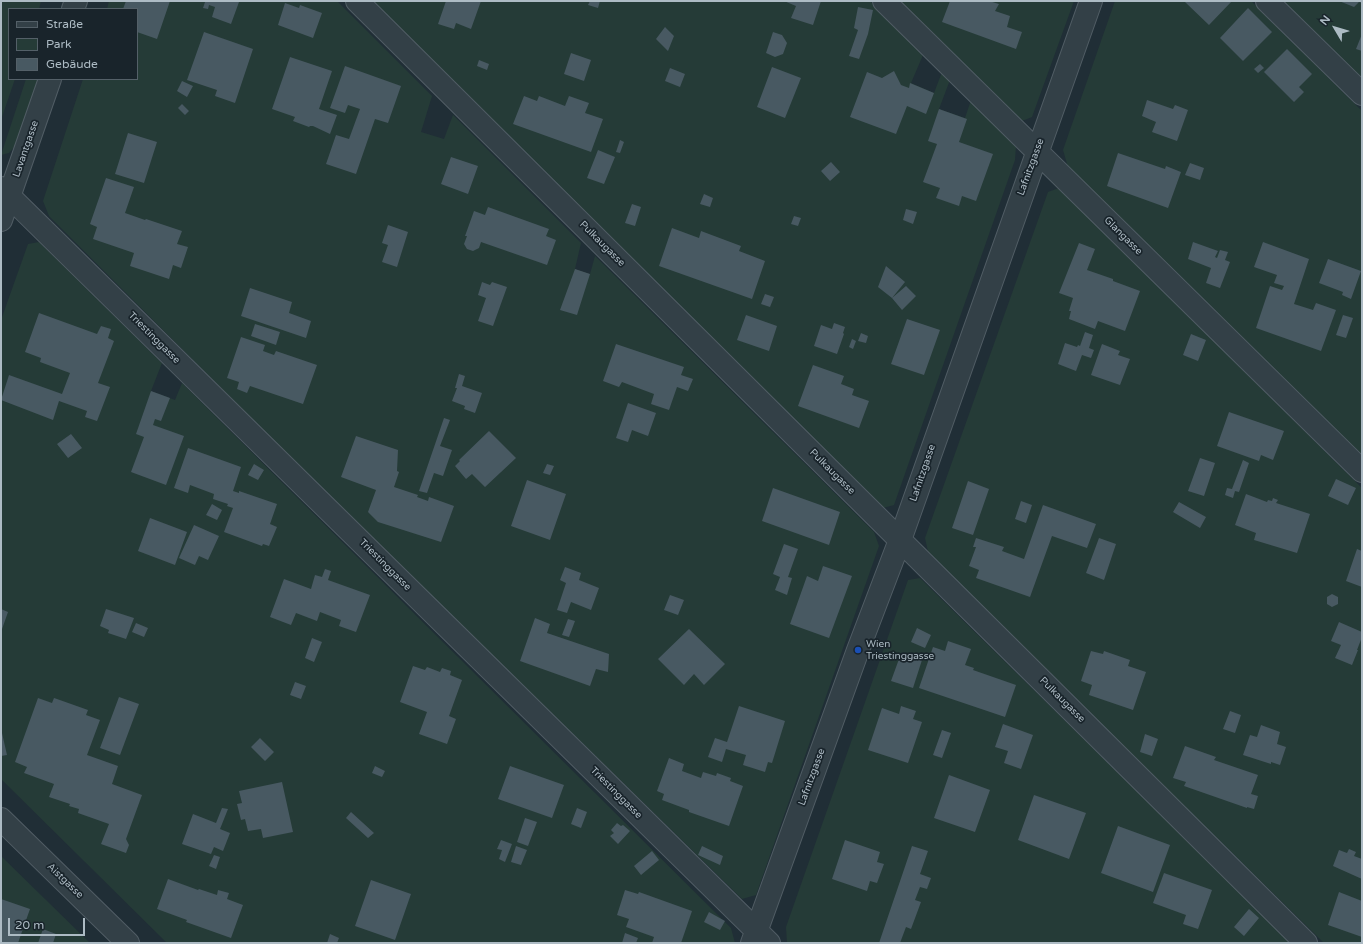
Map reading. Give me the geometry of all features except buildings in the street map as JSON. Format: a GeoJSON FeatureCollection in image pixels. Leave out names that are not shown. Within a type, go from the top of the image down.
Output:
{"type":"FeatureCollection","features":[{"type":"Feature","properties":{"kind":"street","name":"Pulkaugasse"},"geometry":{"type":"LineString","coordinates":[[357,1],[1306,943]]}},
{"type":"Feature","properties":{"kind":"street","name":"Glangasse"},"geometry":{"type":"LineString","coordinates":[[884,1],[1362,471]]}},
{"type":"Feature","properties":{"kind":"street","name":"Lafnitzgasse"},"geometry":{"type":"LineString","coordinates":[[759,939],[858,650],[900,540],[1091,1]]}},
{"type":"Feature","properties":{"kind":"street"},"geometry":{"type":"LineString","coordinates":[[1267,1],[1362,94]]}},
{"type":"Feature","properties":{"kind":"street","name":"Lavantgasse"},"geometry":{"type":"LineString","coordinates":[[1,220],[5,192],[50,80]]}},
{"type":"Feature","properties":{"kind":"street","name":"Triestinggasse"},"geometry":{"type":"LineString","coordinates":[[5,192],[759,939]]}},
{"type":"Feature","properties":{"kind":"street","name":"Aistgasse"},"geometry":{"type":"LineString","coordinates":[[1,819],[128,943]]}},
{"type":"Feature","properties":{"kind":"green space"},"geometry":{"type":"Polygon","coordinates":[[[1,1],[41,1],[39,8],[8,8],[8,80],[15,80],[1,120],[1,1]]]}},
{"type":"Feature","properties":{"kind":"green space"},"geometry":{"type":"Polygon","coordinates":[[[109,1],[337,1],[432,96],[421,132],[444,139],[453,115],[581,243],[575,269],[590,274],[595,256],[874,532],[879,546],[756,895],[742,899],[322,489],[49,216],[43,201],[83,80],[138,80],[138,8],[107,8],[109,1]]]}},
{"type":"Feature","properties":{"kind":"green space"},"geometry":{"type":"Polygon","coordinates":[[[368,1],[870,1],[923,55],[911,83],[934,93],[942,72],[950,80],[939,109],[965,118],[971,100],[1016,146],[1015,160],[894,505],[883,508],[368,1]]]}},
{"type":"Feature","properties":{"kind":"green space"},"geometry":{"type":"Polygon","coordinates":[[[900,1],[1074,1],[1032,117],[1022,121],[900,1]]]}},
{"type":"Feature","properties":{"kind":"green space"},"geometry":{"type":"Polygon","coordinates":[[[1115,1],[1251,1],[1362,111],[1362,459],[1068,167],[1063,150],[1115,1]]]}},
{"type":"Feature","properties":{"kind":"green space"},"geometry":{"type":"Polygon","coordinates":[[[1281,1],[1362,1],[1362,81],[1281,1]]]}},
{"type":"Feature","properties":{"kind":"green space"},"geometry":{"type":"Polygon","coordinates":[[[26,80],[40,80],[17,144],[9,153],[1,155],[26,80]]]}},
{"type":"Feature","properties":{"kind":"green space"},"geometry":{"type":"Polygon","coordinates":[[[1059,188],[1362,488],[1362,943],[1324,943],[929,556],[925,538],[1048,192],[1059,188]]]}},
{"type":"Feature","properties":{"kind":"green space"},"geometry":{"type":"Polygon","coordinates":[[[39,242],[162,363],[151,391],[175,400],[182,383],[731,928],[735,943],[167,943],[1,779],[1,320],[28,244],[39,242]]]}},
{"type":"Feature","properties":{"kind":"green space"},"geometry":{"type":"Polygon","coordinates":[[[920,578],[1291,943],[787,943],[786,927],[908,580],[920,578]]]}},
{"type":"Feature","properties":{"kind":"green space"},"geometry":{"type":"Polygon","coordinates":[[[1,856],[90,943],[1,943],[1,856]]]}},
{"type":"Feature","properties":{"kind":"place","name":"Wien Triestinggasse"},"geometry":{"type":"Point","coordinates":[858,650]}}]}
